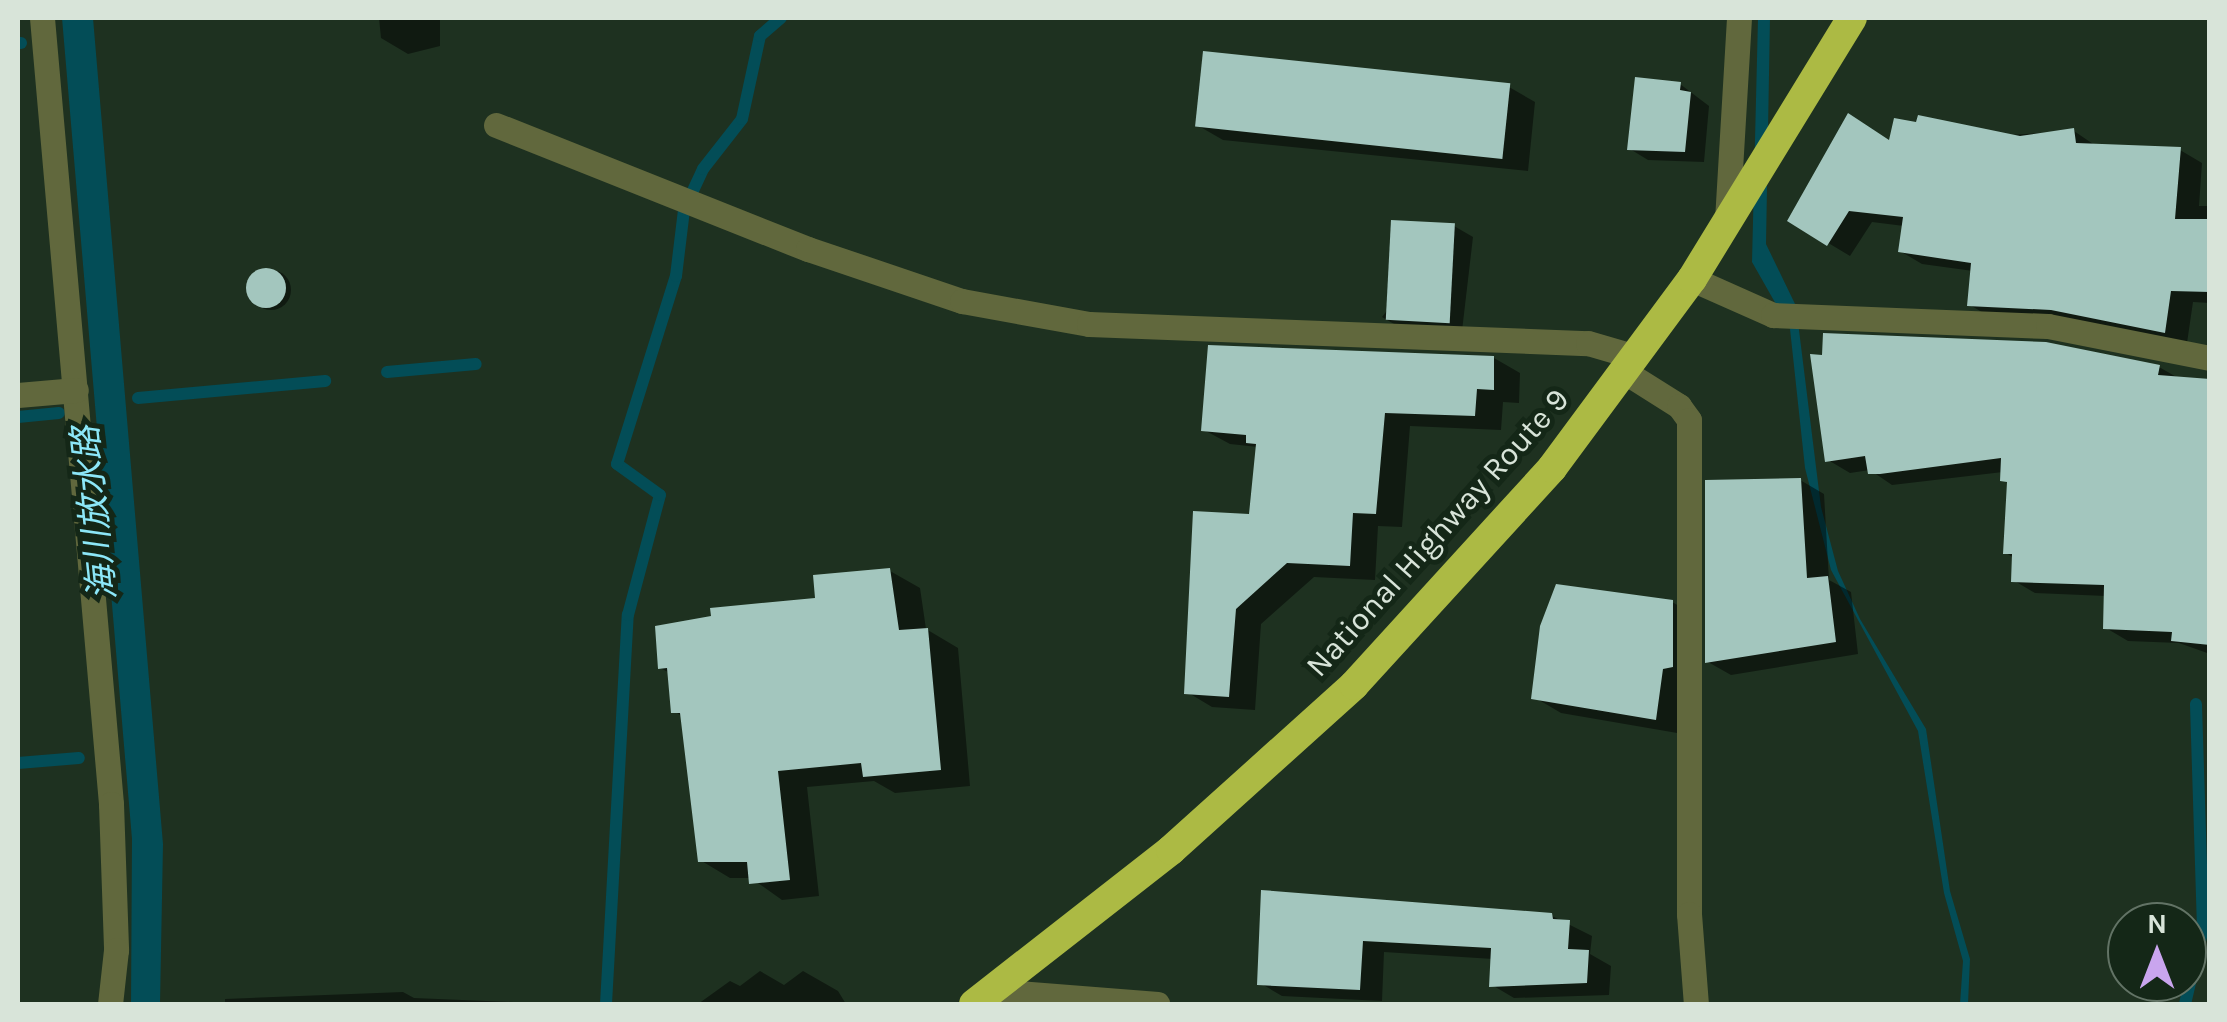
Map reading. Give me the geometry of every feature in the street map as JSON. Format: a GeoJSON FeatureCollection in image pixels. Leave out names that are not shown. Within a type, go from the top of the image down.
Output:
{"type":"FeatureCollection","features":[{"type":"Feature","properties":{"kind":"highway","name":"National Highway Route 9"},"geometry":{"type":"LineString","coordinates":[[983,998],[1171,850],[1354,684],[1552,468],[1692,280],[1852,18]]}},
{"type":"Feature","properties":{"kind":"street"},"geometry":{"type":"LineString","coordinates":[[42,18],[111,804],[116,950],[110,1004]]}},
{"type":"Feature","properties":{"kind":"street"},"geometry":{"type":"LineString","coordinates":[[1733,210],[1739,18]]}},
{"type":"Feature","properties":{"kind":"street"},"geometry":{"type":"LineString","coordinates":[[496,125],[808,249],[962,300],[1089,324],[1588,342],[1630,365],[1679,406],[1689,420],[1689,914],[1696,1004]]}},
{"type":"Feature","properties":{"kind":"street"},"geometry":{"type":"LineString","coordinates":[[1692,280],[1773,315],[2048,326],[2210,358]]}},
{"type":"Feature","properties":{"kind":"street"},"geometry":{"type":"LineString","coordinates":[[18,395],[76,390]]}},
{"type":"Feature","properties":{"kind":"street"},"geometry":{"type":"LineString","coordinates":[[983,998],[1157,1004]]}},
{"type":"Feature","properties":{"kind":"water"},"geometry":{"type":"Polygon","coordinates":[[[62,18],[93,18],[163,844],[160,1004],[131,1004],[132,839],[62,18]]]}},
{"type":"Feature","properties":{"kind":"water"},"geometry":{"type":"Polygon","coordinates":[[[1758,18],[1770,18],[1766,244],[1796,306],[1821,507],[1838,571],[1860,619],[1926,729],[1950,891],[1970,959],[1968,1004],[1960,1004],[1963,961],[1944,893],[1918,731],[1831,570],[1805,468],[1790,329],[1752,262],[1758,18]]]}},
{"type":"Feature","properties":{"kind":"building"},"geometry":{"type":"Polygon","coordinates":[[[1203,51],[1510,83],[1502,159],[1195,127],[1203,51]]]}},
{"type":"Feature","properties":{"kind":"building"},"geometry":{"type":"Polygon","coordinates":[[[1635,77],[1681,82],[1680,90],[1691,92],[1685,152],[1627,150],[1635,77]]]}},
{"type":"Feature","properties":{"kind":"building"},"geometry":{"type":"Polygon","coordinates":[[[1848,113],[1889,140],[1894,118],[1916,122],[1918,115],[2020,136],[2074,128],[2076,143],[2181,147],[2175,219],[2210,219],[2210,292],[2171,291],[2165,333],[2051,310],[1967,306],[1971,263],[1898,252],[1903,217],[1849,211],[1827,246],[1787,221],[1848,113]]]}},
{"type":"Feature","properties":{"kind":"building"},"geometry":{"type":"Polygon","coordinates":[[[1391,220],[1455,223],[1450,323],[1386,320],[1391,220]]]}},
{"type":"Feature","properties":{"kind":"building"},"geometry":{"type":"Polygon","coordinates":[[[266,268],[280,274],[286,288],[280,302],[266,308],[252,302],[246,288],[252,274],[266,268]]]}},
{"type":"Feature","properties":{"kind":"building"},"geometry":{"type":"Polygon","coordinates":[[[1823,333],[2046,342],[2160,365],[2158,375],[2210,379],[2210,645],[2171,641],[2172,632],[2103,629],[2104,585],[2011,582],[2012,554],[2003,554],[2007,482],[2000,481],[2001,458],[1880,474],[1868,474],[1865,456],[1825,462],[1810,354],[1822,355],[1823,333]]]}},
{"type":"Feature","properties":{"kind":"building"},"geometry":{"type":"Polygon","coordinates":[[[1208,345],[1494,356],[1494,390],[1477,389],[1475,416],[1385,413],[1376,514],[1353,513],[1350,566],[1287,563],[1236,609],[1229,697],[1184,694],[1193,511],[1249,514],[1256,444],[1246,443],[1246,435],[1201,431],[1208,345]]]}},
{"type":"Feature","properties":{"kind":"building"},"geometry":{"type":"Polygon","coordinates":[[[1801,478],[1807,578],[1828,576],[1836,642],[1705,663],[1705,480],[1801,478]]]}},
{"type":"Feature","properties":{"kind":"building"},"geometry":{"type":"Polygon","coordinates":[[[890,568],[899,630],[928,628],[941,770],[863,777],[861,763],[778,771],[790,880],[749,884],[747,862],[698,862],[680,713],[671,713],[667,668],[658,669],[655,626],[711,616],[710,608],[815,598],[813,575],[890,568]]]}},
{"type":"Feature","properties":{"kind":"building"},"geometry":{"type":"Polygon","coordinates":[[[1556,584],[1673,600],[1673,667],[1663,669],[1656,720],[1531,699],[1540,626],[1556,584]]]}},
{"type":"Feature","properties":{"kind":"building"},"geometry":{"type":"Polygon","coordinates":[[[1261,890],[1552,913],[1553,919],[1570,920],[1568,949],[1589,950],[1587,983],[1489,987],[1491,948],[1363,941],[1360,990],[1257,985],[1261,890]]]}},
{"type":"Feature","properties":{"kind":"waterway"},"geometry":{"type":"LineString","coordinates":[[606,1004],[628,615],[660,495],[617,464],[676,276],[684,210],[703,169],[742,119],[760,36],[781,18]]}},
{"type":"Feature","properties":{"kind":"waterway"},"geometry":{"type":"LineString","coordinates":[[387,372],[476,364]]}},
{"type":"Feature","properties":{"kind":"waterway"},"geometry":{"type":"LineString","coordinates":[[138,398],[325,381]]}},
{"type":"Feature","properties":{"kind":"waterway","name":"海川放水路"},"geometry":{"type":"LineString","coordinates":[[18,417],[59,413]]}},
{"type":"Feature","properties":{"kind":"waterway"},"geometry":{"type":"LineString","coordinates":[[2185,1004],[2203,928],[2196,704]]}},
{"type":"Feature","properties":{"kind":"waterway"},"geometry":{"type":"LineString","coordinates":[[18,763],[79,758]]}}]}
